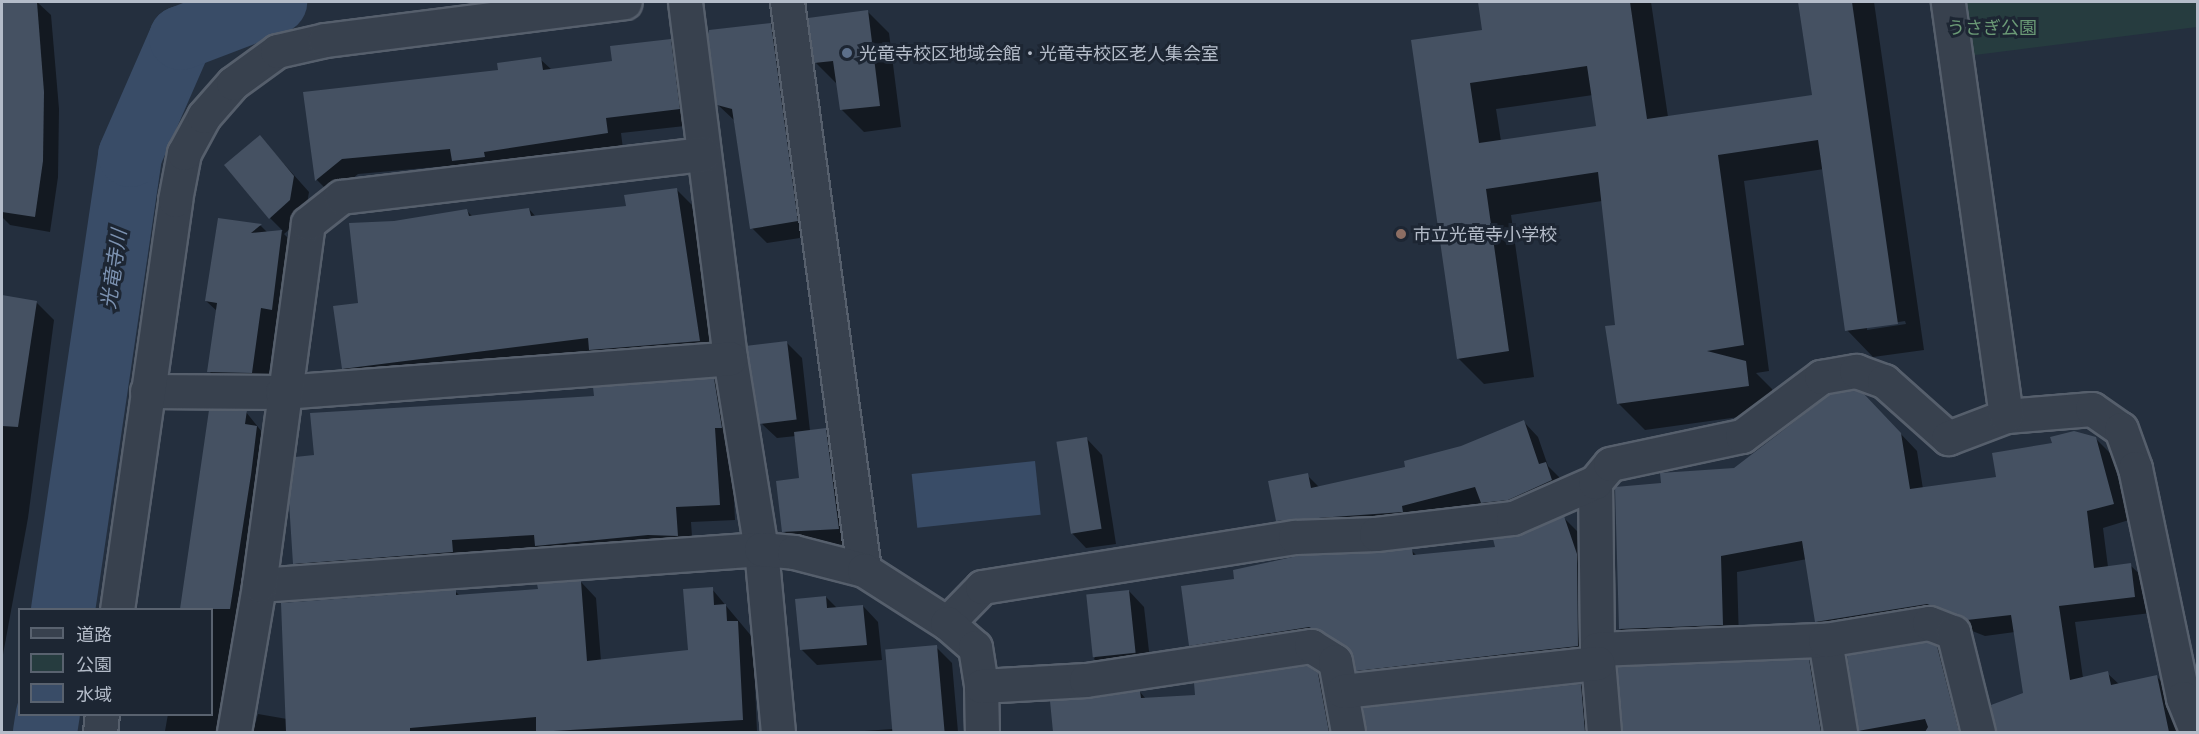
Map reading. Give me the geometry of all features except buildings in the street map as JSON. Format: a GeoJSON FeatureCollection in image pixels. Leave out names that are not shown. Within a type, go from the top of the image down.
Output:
{"type":"FeatureCollection","features":[{"type":"Feature","properties":{"kind":"street"},"geometry":{"type":"LineString","coordinates":[[117,608],[147,391],[184,153],[204,117],[233,83],[277,51],[326,40],[625,2]]}},
{"type":"Feature","properties":{"kind":"street"},"geometry":{"type":"LineString","coordinates":[[685,2],[730,358],[761,549],[778,732]]}},
{"type":"Feature","properties":{"kind":"street"},"geometry":{"type":"LineString","coordinates":[[787,2],[864,570]]}},
{"type":"Feature","properties":{"kind":"street"},"geometry":{"type":"LineString","coordinates":[[1948,2],[2006,416]]}},
{"type":"Feature","properties":{"kind":"street"},"geometry":{"type":"LineString","coordinates":[[234,732],[259,585],[282,392],[308,223],[341,197],[704,154]]}},
{"type":"Feature","properties":{"kind":"street"},"geometry":{"type":"LineString","coordinates":[[147,391],[282,392],[730,358]]}},
{"type":"Feature","properties":{"kind":"street"},"geometry":{"type":"LineString","coordinates":[[947,622],[982,587],[1295,537],[1376,534],[1513,518],[1595,482],[1610,464],[1742,436],[1821,376],[1856,371],[1884,381],[1948,438],[2006,416],[2092,409],[2121,429],[2135,468],[2183,698],[2197,732]]}},
{"type":"Feature","properties":{"kind":"street"},"geometry":{"type":"LineString","coordinates":[[1595,482],[1597,656],[1604,732]]}},
{"type":"Feature","properties":{"kind":"street"},"geometry":{"type":"LineString","coordinates":[[259,585],[761,549],[794,552],[864,570],[947,622],[975,647],[981,686],[982,732]]}},
{"type":"Feature","properties":{"kind":"street"},"geometry":{"type":"LineString","coordinates":[[1343,691],[1597,656],[1825,640],[1929,623],[1953,632],[1978,732]]}},
{"type":"Feature","properties":{"kind":"street"},"geometry":{"type":"LineString","coordinates":[[1825,640],[1840,732]]}},
{"type":"Feature","properties":{"kind":"street"},"geometry":{"type":"LineString","coordinates":[[981,686],[1086,680],[1311,646],[1335,661],[1343,691],[1348,732]]}},
{"type":"Feature","properties":{"kind":"street"},"geometry":{"type":"LineString","coordinates":[[100,732],[102,716]]}},
{"type":"Feature","properties":{"kind":"green space","name":"うさぎ公園"},"geometry":{"type":"Polygon","coordinates":[[[1960,2],[2197,2],[2197,27],[1967,56],[1960,2]]]}},
{"type":"Feature","properties":{"kind":"water"},"geometry":{"type":"Polygon","coordinates":[[[1035,461],[1041,515],[917,528],[912,474],[1035,461]]]}},
{"type":"Feature","properties":{"kind":"waterway","name":"光竜寺川"},"geometry":{"type":"LineString","coordinates":[[63,608],[130,155],[181,38],[275,2]]}},
{"type":"Feature","properties":{"kind":"waterway","name":"光竜寺川"},"geometry":{"type":"LineString","coordinates":[[45,732],[48,716]]}},
{"type":"Feature","properties":{"kind":"place","name":"光竜寺校区地域会館・光竜寺校区老人集会室"},"geometry":{"type":"Point","coordinates":[847,53]}},
{"type":"Feature","properties":{"kind":"place","name":"市立光竜寺小学校"},"geometry":{"type":"Point","coordinates":[1401,234]}}]}
